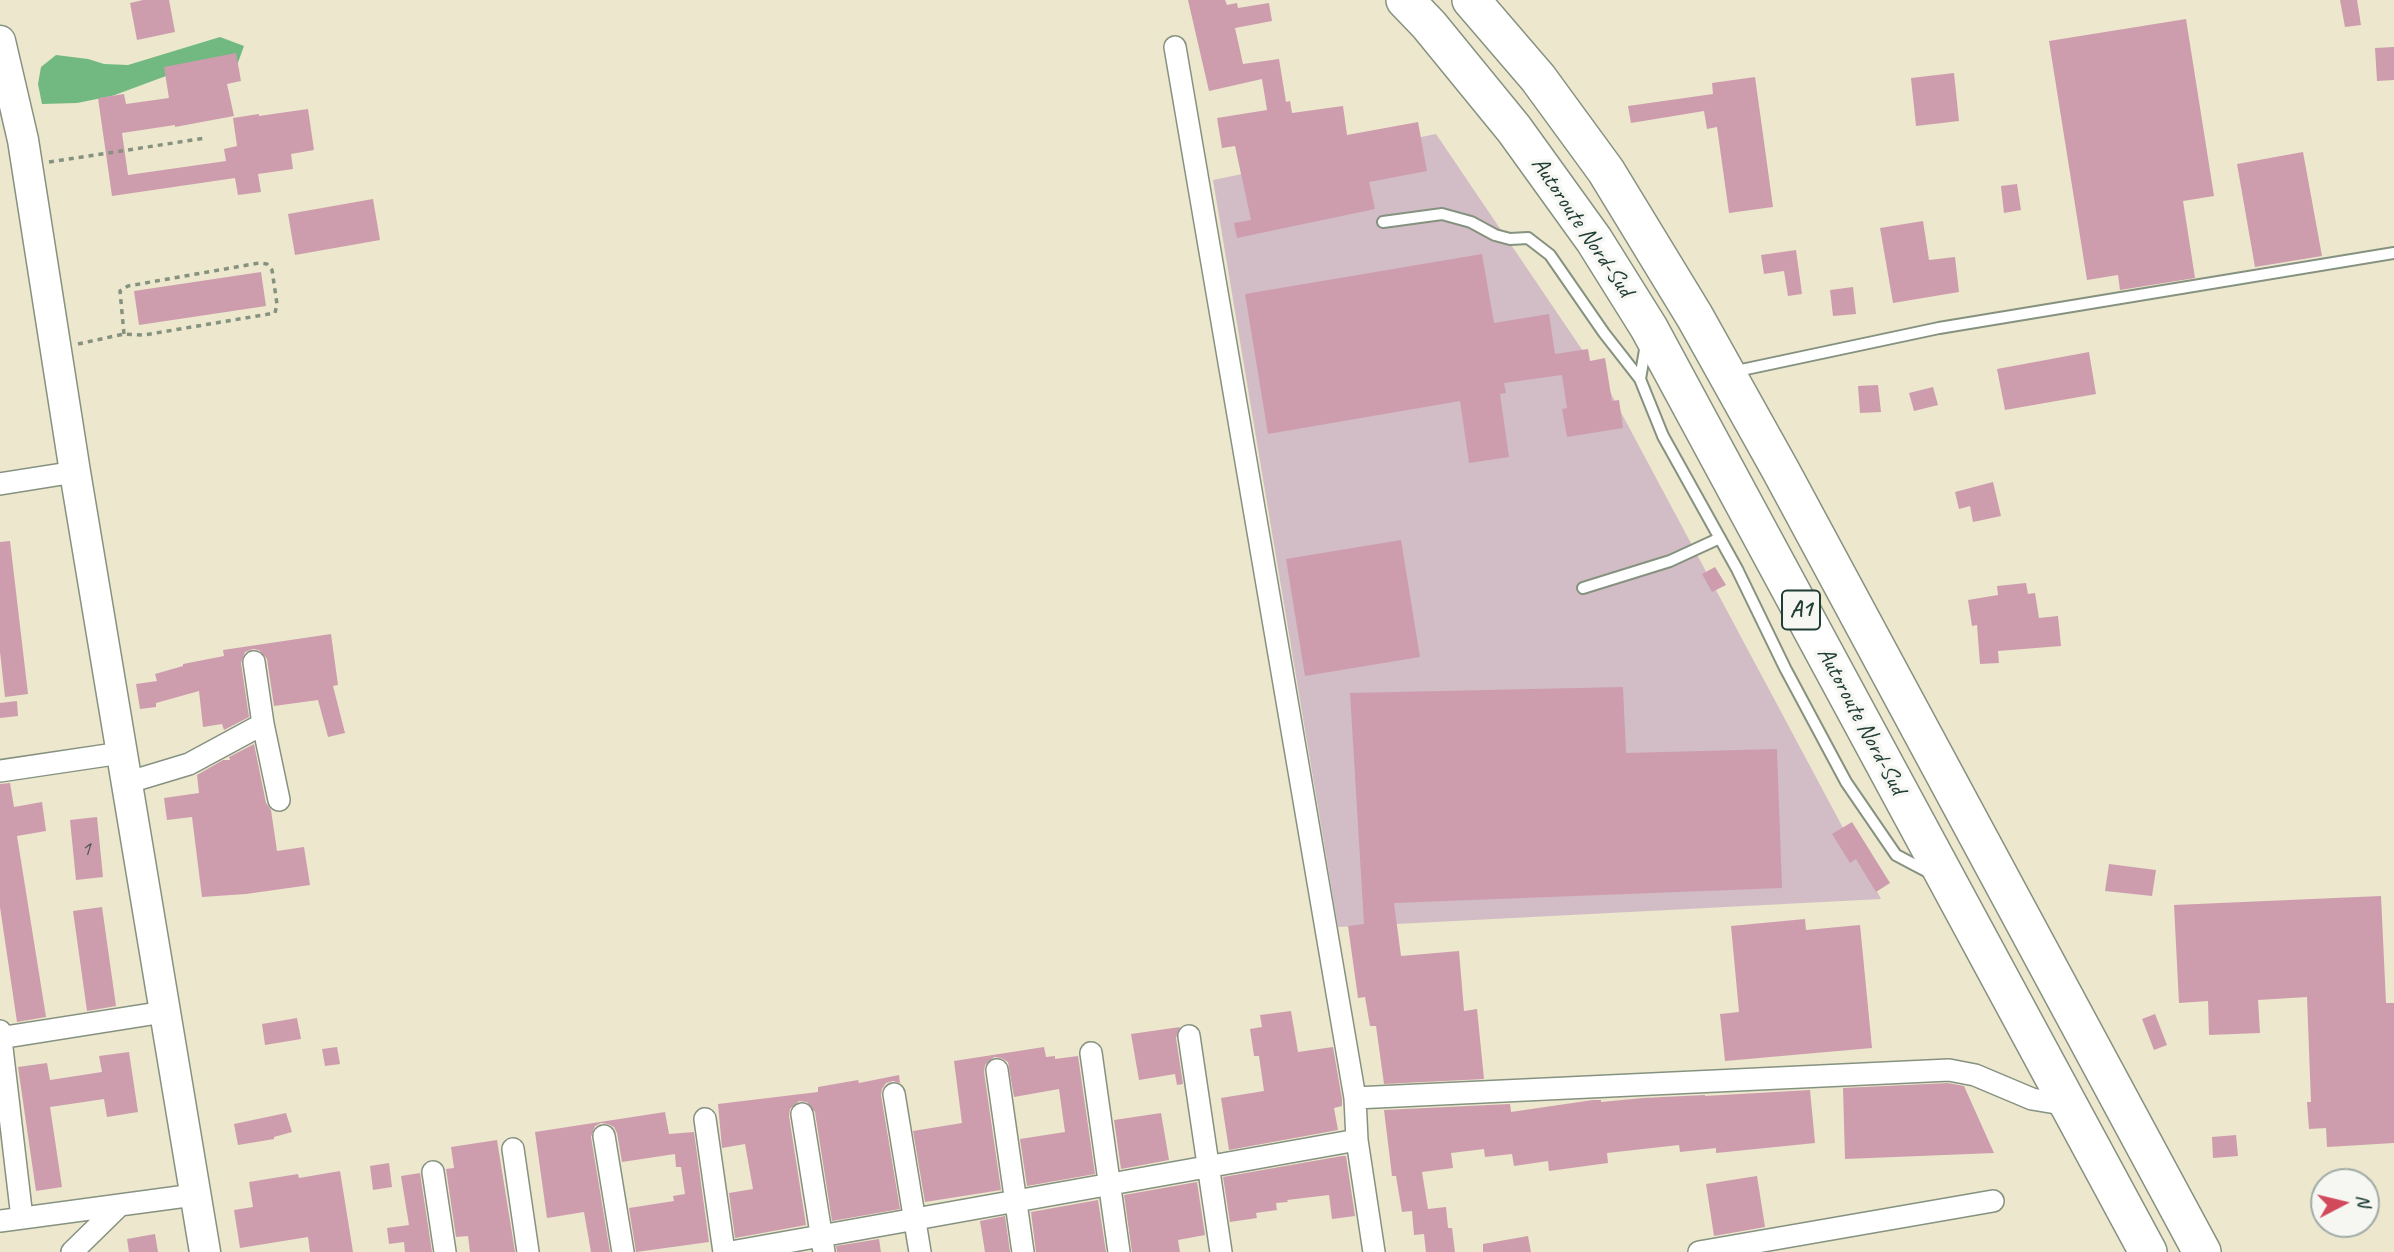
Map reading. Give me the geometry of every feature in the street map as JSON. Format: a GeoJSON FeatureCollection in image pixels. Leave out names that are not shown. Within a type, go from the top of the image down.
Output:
{"type":"FeatureCollection","features":[{"type":"Feature","properties":{"kind":"highway","name":"Autoroute Nord-Sud"},"geometry":{"type":"LineString","coordinates":[[1405,0],[1429,25],[1514,129],[1594,240],[1649,328],[2147,1252]]}},
{"type":"Feature","properties":{"kind":"highway","name":"Autoroute Nord-Sud"},"geometry":{"type":"LineString","coordinates":[[1471,0],[1538,78],[1606,171],[1695,317],[2202,1252]]}},
{"type":"Feature","properties":{"kind":"main road"},"geometry":{"type":"LineString","coordinates":[[0,41],[12,84],[27,166],[121,753],[205,1252]]}},
{"type":"Feature","properties":{"kind":"street"},"geometry":{"type":"LineString","coordinates":[[1175,47],[1355,1098],[1357,1140],[1374,1252]]}},
{"type":"Feature","properties":{"kind":"street"},"geometry":{"type":"LineString","coordinates":[[0,484],[75,472]]}},
{"type":"Feature","properties":{"kind":"street"},"geometry":{"type":"LineString","coordinates":[[254,662],[263,724],[279,800]]}},
{"type":"Feature","properties":{"kind":"street"},"geometry":{"type":"LineString","coordinates":[[126,783],[190,764],[263,724]]}},
{"type":"Feature","properties":{"kind":"street"},"geometry":{"type":"LineString","coordinates":[[0,771],[121,753]]}},
{"type":"Feature","properties":{"kind":"street"},"geometry":{"type":"LineString","coordinates":[[0,1038],[164,1013]]}},
{"type":"Feature","properties":{"kind":"street"},"geometry":{"type":"LineString","coordinates":[[0,1031],[22,1218]]}},
{"type":"Feature","properties":{"kind":"street"},"geometry":{"type":"LineString","coordinates":[[1189,1036],[1221,1252]]}},
{"type":"Feature","properties":{"kind":"street"},"geometry":{"type":"LineString","coordinates":[[1091,1053],[1119,1252]]}},
{"type":"Feature","properties":{"kind":"street"},"geometry":{"type":"LineString","coordinates":[[997,1070],[1023,1252]]}},
{"type":"Feature","properties":{"kind":"street"},"geometry":{"type":"LineString","coordinates":[[1355,1098],[1949,1070],[1975,1075],[2032,1099],[2068,1105]]}},
{"type":"Feature","properties":{"kind":"street"},"geometry":{"type":"LineString","coordinates":[[894,1094],[920,1252]]}},
{"type":"Feature","properties":{"kind":"street"},"geometry":{"type":"LineString","coordinates":[[802,1114],[823,1244]]}},
{"type":"Feature","properties":{"kind":"street"},"geometry":{"type":"LineString","coordinates":[[705,1119],[724,1252]]}},
{"type":"Feature","properties":{"kind":"street"},"geometry":{"type":"LineString","coordinates":[[604,1136],[623,1252]]}},
{"type":"Feature","properties":{"kind":"street"},"geometry":{"type":"LineString","coordinates":[[731,1252],[823,1244],[915,1220],[1357,1140]]}},
{"type":"Feature","properties":{"kind":"street"},"geometry":{"type":"LineString","coordinates":[[513,1149],[528,1252]]}},
{"type":"Feature","properties":{"kind":"street"},"geometry":{"type":"LineString","coordinates":[[433,1172],[445,1252]]}},
{"type":"Feature","properties":{"kind":"street"},"geometry":{"type":"LineString","coordinates":[[0,1221],[194,1195]]}},
{"type":"Feature","properties":{"kind":"street"},"geometry":{"type":"LineString","coordinates":[[1699,1252],[1993,1201]]}},
{"type":"Feature","properties":{"kind":"street"},"geometry":{"type":"LineString","coordinates":[[72,1252],[120,1205]]}},
{"type":"Feature","properties":{"kind":"lane"},"geometry":{"type":"LineString","coordinates":[[1383,222],[1442,214],[1471,222],[1495,235],[1510,239],[1528,238],[1550,255],[1604,333],[1640,379],[1663,436],[1720,538],[1846,782],[1896,855],[1948,882]]}},
{"type":"Feature","properties":{"kind":"lane"},"geometry":{"type":"LineString","coordinates":[[1727,373],[1939,328],[2394,253]]}},
{"type":"Feature","properties":{"kind":"lane"},"geometry":{"type":"LineString","coordinates":[[1640,379],[1649,328]]}},
{"type":"Feature","properties":{"kind":"lane"},"geometry":{"type":"LineString","coordinates":[[1583,588],[1671,561],[1720,538]]}},
{"type":"Feature","properties":{"kind":"path"},"geometry":{"type":"LineString","coordinates":[[27,166],[206,138]]}},
{"type":"Feature","properties":{"kind":"path"},"geometry":{"type":"LineString","coordinates":[[56,351],[94,339],[124,334],[144,335],[275,313],[277,304],[272,271],[268,264],[259,263],[128,286],[120,291],[124,334]]}},
{"type":"Feature","properties":{"kind":"shaded area"},"geometry":{"type":"Polygon","coordinates":[[[1436,134],[1608,388],[1881,899],[1338,927],[1213,180],[1436,134]]]}},
{"type":"Feature","properties":{"kind":"green space"},"geometry":{"type":"Polygon","coordinates":[[[220,37],[244,46],[236,68],[166,76],[112,96],[77,103],[42,104],[38,84],[41,67],[56,55],[104,64],[128,65],[220,37]]]}},
{"type":"Feature","properties":{"kind":"building"},"geometry":{"type":"Polygon","coordinates":[[[169,0],[175,32],[137,40],[130,3],[169,0]]]}},
{"type":"Feature","properties":{"kind":"building"},"geometry":{"type":"Polygon","coordinates":[[[1188,0],[1225,0],[1227,5],[1237,3],[1238,8],[1269,3],[1272,21],[1235,28],[1243,64],[1279,59],[1286,102],[1290,101],[1292,113],[1343,106],[1347,135],[1418,122],[1427,171],[1369,182],[1375,209],[1237,238],[1234,223],[1251,220],[1235,146],[1222,148],[1217,118],[1267,110],[1262,79],[1209,91],[1188,0]]]}},
{"type":"Feature","properties":{"kind":"building"},"geometry":{"type":"Polygon","coordinates":[[[2340,0],[2357,0],[2361,25],[2345,27],[2340,0]]]}},
{"type":"Feature","properties":{"kind":"building"},"geometry":{"type":"Polygon","coordinates":[[[2186,19],[2214,196],[2183,201],[2195,278],[2120,290],[2118,275],[2087,280],[2049,41],[2186,19]]]}},
{"type":"Feature","properties":{"kind":"building"},"geometry":{"type":"Polygon","coordinates":[[[2394,47],[2394,80],[2377,81],[2375,48],[2394,47]]]}},
{"type":"Feature","properties":{"kind":"building"},"geometry":{"type":"Polygon","coordinates":[[[236,53],[241,81],[227,84],[234,116],[122,133],[128,175],[226,161],[224,149],[237,146],[233,118],[259,114],[308,109],[314,150],[291,154],[293,169],[258,174],[261,192],[238,195],[235,178],[112,196],[98,98],[124,94],[126,104],[169,98],[164,67],[236,53]]]}},
{"type":"Feature","properties":{"kind":"building"},"geometry":{"type":"Polygon","coordinates":[[[1954,73],[1959,121],[1916,126],[1911,78],[1954,73]]]}},
{"type":"Feature","properties":{"kind":"building"},"geometry":{"type":"Polygon","coordinates":[[[1755,77],[1773,207],[1729,213],[1717,127],[1707,129],[1704,111],[1631,123],[1628,106],[1713,94],[1712,83],[1755,77]]]}},
{"type":"Feature","properties":{"kind":"building"},"geometry":{"type":"Polygon","coordinates":[[[2303,152],[2322,256],[2255,267],[2237,164],[2303,152]]]}},
{"type":"Feature","properties":{"kind":"building"},"geometry":{"type":"Polygon","coordinates":[[[2017,184],[2021,210],[2004,213],[2001,186],[2017,184]]]}},
{"type":"Feature","properties":{"kind":"building"},"geometry":{"type":"Polygon","coordinates":[[[373,199],[380,240],[295,255],[288,214],[373,199]]]}},
{"type":"Feature","properties":{"kind":"building"},"geometry":{"type":"Polygon","coordinates":[[[1923,221],[1929,260],[1955,257],[1959,292],[1893,303],[1880,228],[1923,221]]]}},
{"type":"Feature","properties":{"kind":"building"},"geometry":{"type":"Polygon","coordinates":[[[1796,250],[1802,294],[1788,296],[1784,271],[1764,274],[1761,255],[1796,250]]]}},
{"type":"Feature","properties":{"kind":"building"},"geometry":{"type":"Polygon","coordinates":[[[1482,254],[1494,323],[1549,314],[1555,354],[1588,349],[1590,361],[1605,358],[1612,401],[1619,400],[1623,428],[1567,437],[1562,409],[1567,408],[1562,375],[1504,383],[1506,393],[1500,394],[1509,457],[1469,463],[1460,401],[1268,434],[1245,294],[1482,254]]]}},
{"type":"Feature","properties":{"kind":"building"},"geometry":{"type":"Polygon","coordinates":[[[261,272],[266,306],[139,325],[134,291],[261,272]]]}},
{"type":"Feature","properties":{"kind":"building"},"geometry":{"type":"Polygon","coordinates":[[[1853,287],[1856,314],[1833,316],[1830,290],[1853,287]]]}},
{"type":"Feature","properties":{"kind":"building"},"geometry":{"type":"Polygon","coordinates":[[[2089,352],[2096,394],[2005,410],[1997,369],[2089,352]]]}},
{"type":"Feature","properties":{"kind":"building"},"geometry":{"type":"Polygon","coordinates":[[[1878,385],[1881,412],[1860,413],[1858,386],[1878,385]]]}},
{"type":"Feature","properties":{"kind":"building"},"geometry":{"type":"Polygon","coordinates":[[[1933,387],[1938,405],[1914,411],[1909,393],[1933,387]]]}},
{"type":"Feature","properties":{"kind":"building"},"geometry":{"type":"Polygon","coordinates":[[[1993,482],[2001,516],[1973,522],[1970,506],[1959,509],[1955,492],[1993,482]]]}},
{"type":"Feature","properties":{"kind":"building"},"geometry":{"type":"Polygon","coordinates":[[[1401,540],[1420,657],[1305,676],[1286,559],[1401,540]]]}},
{"type":"Feature","properties":{"kind":"building"},"geometry":{"type":"Polygon","coordinates":[[[10,541],[28,694],[5,697],[0,652],[0,542],[10,541]]]}},
{"type":"Feature","properties":{"kind":"building"},"geometry":{"type":"Polygon","coordinates":[[[1715,567],[1726,585],[1712,592],[1702,574],[1715,567]]]}},
{"type":"Feature","properties":{"kind":"building"},"geometry":{"type":"Polygon","coordinates":[[[2026,583],[2028,594],[2035,593],[2039,618],[2058,616],[2061,646],[1998,651],[1999,663],[1980,664],[1977,625],[1972,626],[1968,600],[1998,595],[1997,586],[2026,583]]]}},
{"type":"Feature","properties":{"kind":"building"},"geometry":{"type":"Polygon","coordinates":[[[331,634],[338,685],[333,686],[345,733],[328,737],[318,700],[274,706],[267,659],[259,650],[253,649],[245,652],[241,663],[249,717],[224,730],[222,724],[203,727],[199,691],[156,703],[156,707],[140,709],[136,684],[157,681],[155,674],[183,664],[224,656],[223,650],[331,634]]]}},
{"type":"Feature","properties":{"kind":"building"},"geometry":{"type":"Polygon","coordinates":[[[1623,687],[1626,753],[1777,749],[1782,888],[1394,903],[1401,956],[1459,951],[1464,1011],[1477,1009],[1484,1079],[1384,1084],[1376,1026],[1370,1026],[1365,997],[1358,998],[1348,926],[1364,924],[1350,693],[1623,687]]]}},
{"type":"Feature","properties":{"kind":"building"},"geometry":{"type":"Polygon","coordinates":[[[17,701],[18,716],[0,718],[0,703],[17,701]]]}},
{"type":"Feature","properties":{"kind":"building"},"geometry":{"type":"Polygon","coordinates":[[[254,744],[266,803],[271,810],[277,851],[304,847],[310,885],[202,897],[192,817],[167,820],[164,798],[199,793],[197,775],[223,760],[230,760],[229,757],[254,744]]]}},
{"type":"Feature","properties":{"kind":"building"},"geometry":{"type":"Polygon","coordinates":[[[10,783],[14,807],[42,802],[46,831],[17,836],[46,1017],[17,1022],[0,907],[0,784],[10,783]]]}},
{"type":"Feature","properties":{"kind":"building"},"geometry":{"type":"Polygon","coordinates":[[[97,817],[103,877],[76,880],[70,820],[97,817]]]}},
{"type":"Feature","properties":{"kind":"building"},"geometry":{"type":"Polygon","coordinates":[[[1852,822],[1890,883],[1876,892],[1856,859],[1850,863],[1832,834],[1852,822]]]}},
{"type":"Feature","properties":{"kind":"building"},"geometry":{"type":"Polygon","coordinates":[[[2109,864],[2156,870],[2152,896],[2105,891],[2109,864]]]}},
{"type":"Feature","properties":{"kind":"building"},"geometry":{"type":"Polygon","coordinates":[[[2381,896],[2386,1003],[2394,1003],[2394,1143],[2327,1147],[2326,1128],[2309,1129],[2307,1102],[2311,1102],[2307,997],[2258,1000],[2260,1033],[2209,1035],[2208,1001],[2179,1003],[2174,905],[2381,896]]]}},
{"type":"Feature","properties":{"kind":"building"},"geometry":{"type":"Polygon","coordinates":[[[102,907],[116,1006],[87,1011],[73,911],[102,907]]]}},
{"type":"Feature","properties":{"kind":"building"},"geometry":{"type":"Polygon","coordinates":[[[1805,919],[1806,930],[1860,925],[1872,1048],[1725,1061],[1720,1014],[1739,1012],[1731,926],[1805,919]]]}},
{"type":"Feature","properties":{"kind":"building"},"geometry":{"type":"Polygon","coordinates":[[[1291,1011],[1298,1052],[1333,1047],[1342,1099],[1342,1106],[1334,1108],[1338,1130],[1229,1150],[1221,1098],[1264,1091],[1259,1056],[1254,1056],[1250,1029],[1262,1027],[1260,1015],[1291,1011]]]}},
{"type":"Feature","properties":{"kind":"building"},"geometry":{"type":"Polygon","coordinates":[[[2155,1014],[2167,1045],[2154,1050],[2142,1019],[2155,1014]]]}},
{"type":"Feature","properties":{"kind":"building"},"geometry":{"type":"Polygon","coordinates":[[[297,1018],[301,1039],[265,1045],[262,1024],[297,1018]]]}},
{"type":"Feature","properties":{"kind":"building"},"geometry":{"type":"Polygon","coordinates":[[[1180,1027],[1176,1038],[1183,1084],[1177,1085],[1175,1074],[1139,1080],[1131,1034],[1180,1027]]]}},
{"type":"Feature","properties":{"kind":"building"},"geometry":{"type":"Polygon","coordinates":[[[337,1047],[340,1064],[325,1066],[322,1049],[337,1047]]]}},
{"type":"Feature","properties":{"kind":"building"},"geometry":{"type":"Polygon","coordinates":[[[1044,1047],[1046,1057],[1055,1056],[1055,1059],[1078,1056],[1095,1174],[1027,1186],[1020,1139],[1065,1132],[1059,1089],[1014,1097],[1008,1062],[994,1057],[985,1065],[984,1072],[1001,1190],[925,1202],[913,1131],[962,1123],[954,1061],[1044,1047]]]}},
{"type":"Feature","properties":{"kind":"building"},"geometry":{"type":"Polygon","coordinates":[[[129,1052],[138,1112],[107,1117],[104,1099],[50,1107],[62,1187],[36,1191],[18,1067],[47,1063],[50,1080],[102,1072],[99,1056],[129,1052]]]}},
{"type":"Feature","properties":{"kind":"building"},"geometry":{"type":"Polygon","coordinates":[[[899,1075],[900,1083],[886,1083],[881,1095],[900,1209],[832,1221],[815,1112],[807,1102],[799,1101],[790,1109],[789,1116],[806,1225],[735,1238],[729,1193],[753,1189],[745,1144],[722,1148],[718,1104],[818,1092],[818,1087],[899,1075]]]}},
{"type":"Feature","properties":{"kind":"building"},"geometry":{"type":"Polygon","coordinates":[[[1948,1083],[1964,1086],[1994,1153],[1845,1159],[1843,1088],[1948,1083]]]}},
{"type":"Feature","properties":{"kind":"building"},"geometry":{"type":"Polygon","coordinates":[[[1810,1090],[1815,1143],[1716,1153],[1716,1148],[1680,1152],[1679,1145],[1607,1153],[1608,1163],[1549,1171],[1548,1161],[1514,1166],[1512,1154],[1485,1157],[1484,1149],[1451,1153],[1453,1168],[1422,1172],[1428,1209],[1446,1207],[1448,1228],[1452,1228],[1455,1252],[1426,1252],[1424,1234],[1414,1235],[1412,1211],[1402,1212],[1396,1176],[1392,1176],[1384,1110],[1510,1104],[1511,1112],[1593,1100],[1601,1102],[1810,1090]]]}},
{"type":"Feature","properties":{"kind":"building"},"geometry":{"type":"Polygon","coordinates":[[[665,1112],[669,1134],[694,1132],[709,1242],[636,1252],[629,1208],[674,1201],[673,1196],[685,1194],[681,1167],[676,1167],[675,1154],[622,1162],[617,1133],[614,1127],[608,1124],[595,1126],[591,1137],[610,1252],[591,1252],[584,1212],[547,1218],[535,1132],[665,1112]]]}},
{"type":"Feature","properties":{"kind":"building"},"geometry":{"type":"Polygon","coordinates":[[[286,1113],[292,1132],[274,1139],[238,1145],[234,1124],[286,1113]]]}},
{"type":"Feature","properties":{"kind":"building"},"geometry":{"type":"Polygon","coordinates":[[[1161,1113],[1169,1160],[1121,1169],[1114,1120],[1161,1113]]]}},
{"type":"Feature","properties":{"kind":"building"},"geometry":{"type":"Polygon","coordinates":[[[2236,1135],[2238,1156],[2213,1158],[2212,1137],[2236,1135]]]}},
{"type":"Feature","properties":{"kind":"building"},"geometry":{"type":"Polygon","coordinates":[[[497,1140],[515,1252],[470,1252],[468,1236],[456,1237],[446,1169],[454,1168],[451,1147],[497,1140]]]}},
{"type":"Feature","properties":{"kind":"building"},"geometry":{"type":"Polygon","coordinates":[[[1346,1156],[1355,1216],[1332,1219],[1329,1195],[1276,1203],[1277,1210],[1256,1213],[1257,1218],[1230,1222],[1223,1177],[1346,1156]]]}},
{"type":"Feature","properties":{"kind":"building"},"geometry":{"type":"Polygon","coordinates":[[[389,1163],[392,1187],[373,1190],[370,1166],[389,1163]]]}},
{"type":"Feature","properties":{"kind":"building"},"geometry":{"type":"Polygon","coordinates":[[[340,1171],[353,1252],[310,1252],[308,1237],[240,1248],[234,1210],[253,1207],[249,1182],[340,1171]]]}},
{"type":"Feature","properties":{"kind":"building"},"geometry":{"type":"Polygon","coordinates":[[[420,1173],[432,1252],[405,1252],[404,1242],[389,1244],[387,1228],[409,1225],[401,1176],[420,1173]]]}},
{"type":"Feature","properties":{"kind":"building"},"geometry":{"type":"Polygon","coordinates":[[[1757,1176],[1765,1227],[1714,1236],[1706,1184],[1757,1176]]]}},
{"type":"Feature","properties":{"kind":"building"},"geometry":{"type":"Polygon","coordinates":[[[1197,1182],[1205,1235],[1178,1240],[1180,1252],[1132,1252],[1124,1195],[1197,1182]]]}},
{"type":"Feature","properties":{"kind":"building"},"geometry":{"type":"Polygon","coordinates":[[[1098,1200],[1106,1252],[1036,1252],[1031,1212],[1098,1200]]]}},
{"type":"Feature","properties":{"kind":"building"},"geometry":{"type":"Polygon","coordinates":[[[1005,1216],[1010,1252],[985,1252],[980,1221],[1005,1216]]]}},
{"type":"Feature","properties":{"kind":"building"},"geometry":{"type":"Polygon","coordinates":[[[155,1234],[158,1252],[129,1252],[127,1239],[155,1234]]]}},
{"type":"Feature","properties":{"kind":"building"},"geometry":{"type":"Polygon","coordinates":[[[1528,1236],[1531,1252],[1483,1252],[1483,1244],[1528,1236]]]}},
{"type":"Feature","properties":{"kind":"building"},"geometry":{"type":"Polygon","coordinates":[[[879,1239],[881,1252],[837,1252],[836,1246],[879,1239]]]}}]}
